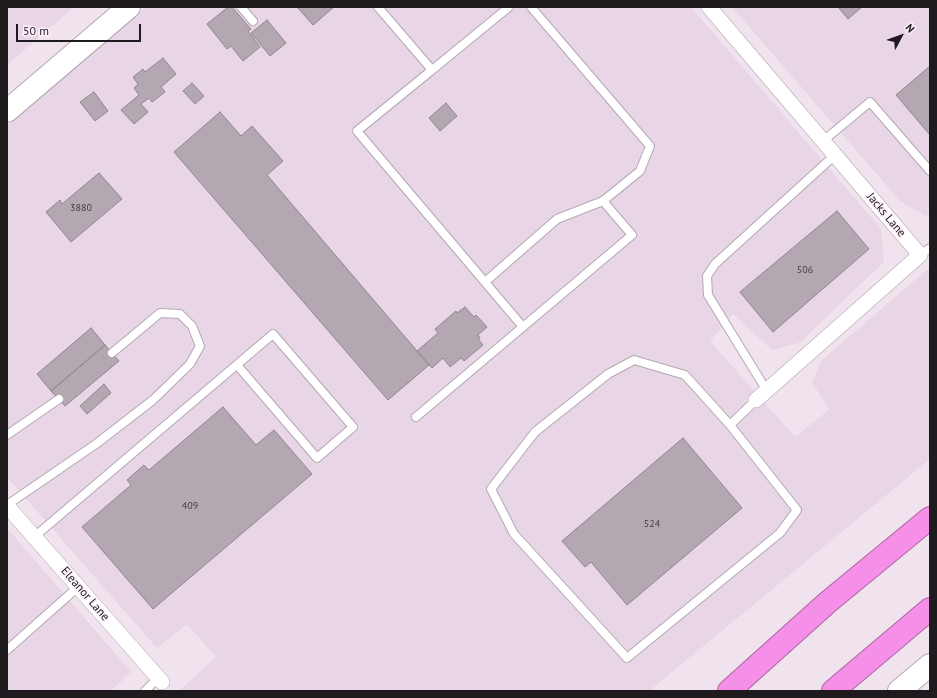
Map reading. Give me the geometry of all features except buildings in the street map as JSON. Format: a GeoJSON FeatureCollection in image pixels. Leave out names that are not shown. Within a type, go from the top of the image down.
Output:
{"type":"FeatureCollection","features":[{"type":"Feature","properties":{"kind":"highway"},"geometry":{"type":"LineString","coordinates":[[729,691],[828,602],[930,518]]}},
{"type":"Feature","properties":{"kind":"highway"},"geometry":{"type":"LineString","coordinates":[[833,691],[930,609]]}},
{"type":"Feature","properties":{"kind":"street"},"geometry":{"type":"LineString","coordinates":[[7,112],[128,7]]}},
{"type":"Feature","properties":{"kind":"street","name":"Jacks Lane"},"geometry":{"type":"LineString","coordinates":[[709,7],[835,155],[925,252],[762,395]]}},
{"type":"Feature","properties":{"kind":"street","name":"Eleanor Lane"},"geometry":{"type":"LineString","coordinates":[[7,505],[160,680]]}},
{"type":"Feature","properties":{"kind":"street"},"geometry":{"type":"LineString","coordinates":[[899,691],[930,665]]}},
{"type":"Feature","properties":{"kind":"lane"},"geometry":{"type":"LineString","coordinates":[[241,7],[253,21]]}},
{"type":"Feature","properties":{"kind":"lane"},"geometry":{"type":"LineString","coordinates":[[378,7],[432,70]]}},
{"type":"Feature","properties":{"kind":"lane"},"geometry":{"type":"LineString","coordinates":[[509,7],[357,131],[523,326]]}},
{"type":"Feature","properties":{"kind":"lane"},"geometry":{"type":"LineString","coordinates":[[485,282],[557,219],[603,201],[640,171],[650,146],[531,7]]}},
{"type":"Feature","properties":{"kind":"lane"},"geometry":{"type":"LineString","coordinates":[[823,141],[870,102],[930,171]]}},
{"type":"Feature","properties":{"kind":"lane"},"geometry":{"type":"LineString","coordinates":[[730,425],[762,395],[708,295],[707,276],[716,264],[835,155]]}},
{"type":"Feature","properties":{"kind":"lane"},"geometry":{"type":"LineString","coordinates":[[416,417],[632,235],[603,201]]}},
{"type":"Feature","properties":{"kind":"lane"},"geometry":{"type":"LineString","coordinates":[[7,505],[96,444],[153,400],[190,364],[200,346],[192,326],[180,314],[160,313],[112,353]]}},
{"type":"Feature","properties":{"kind":"lane"},"geometry":{"type":"LineString","coordinates":[[34,537],[273,334],[353,427],[317,458],[237,365]]}},
{"type":"Feature","properties":{"kind":"lane"},"geometry":{"type":"LineString","coordinates":[[634,360],[685,375],[730,425],[797,510],[780,533],[627,658],[514,534],[491,489],[535,432],[608,374],[634,360]]}},
{"type":"Feature","properties":{"kind":"lane"},"geometry":{"type":"LineString","coordinates":[[7,436],[59,399]]}},
{"type":"Feature","properties":{"kind":"lane"},"geometry":{"type":"LineString","coordinates":[[7,650],[78,587]]}},
{"type":"Feature","properties":{"kind":"lane"},"geometry":{"type":"LineString","coordinates":[[145,691],[160,680]]}},
{"type":"Feature","properties":{"kind":"shaded area"},"geometry":{"type":"Polygon","coordinates":[[[7,7],[74,7],[7,65],[7,7]]]}},
{"type":"Feature","properties":{"kind":"shaded area"},"geometry":{"type":"Polygon","coordinates":[[[146,7],[691,7],[881,229],[884,262],[799,343],[772,350],[733,314],[710,341],[795,437],[830,409],[812,383],[821,361],[930,267],[930,459],[649,691],[179,691],[216,657],[187,624],[157,648],[7,477],[7,126],[146,7]]]}},
{"type":"Feature","properties":{"kind":"shaded area"},"geometry":{"type":"Polygon","coordinates":[[[732,7],[930,7],[930,213],[925,216],[899,200],[732,7]]]}},
{"type":"Feature","properties":{"kind":"shaded area"},"geometry":{"type":"Polygon","coordinates":[[[7,528],[131,672],[111,691],[7,691],[7,528]]]}}]}
